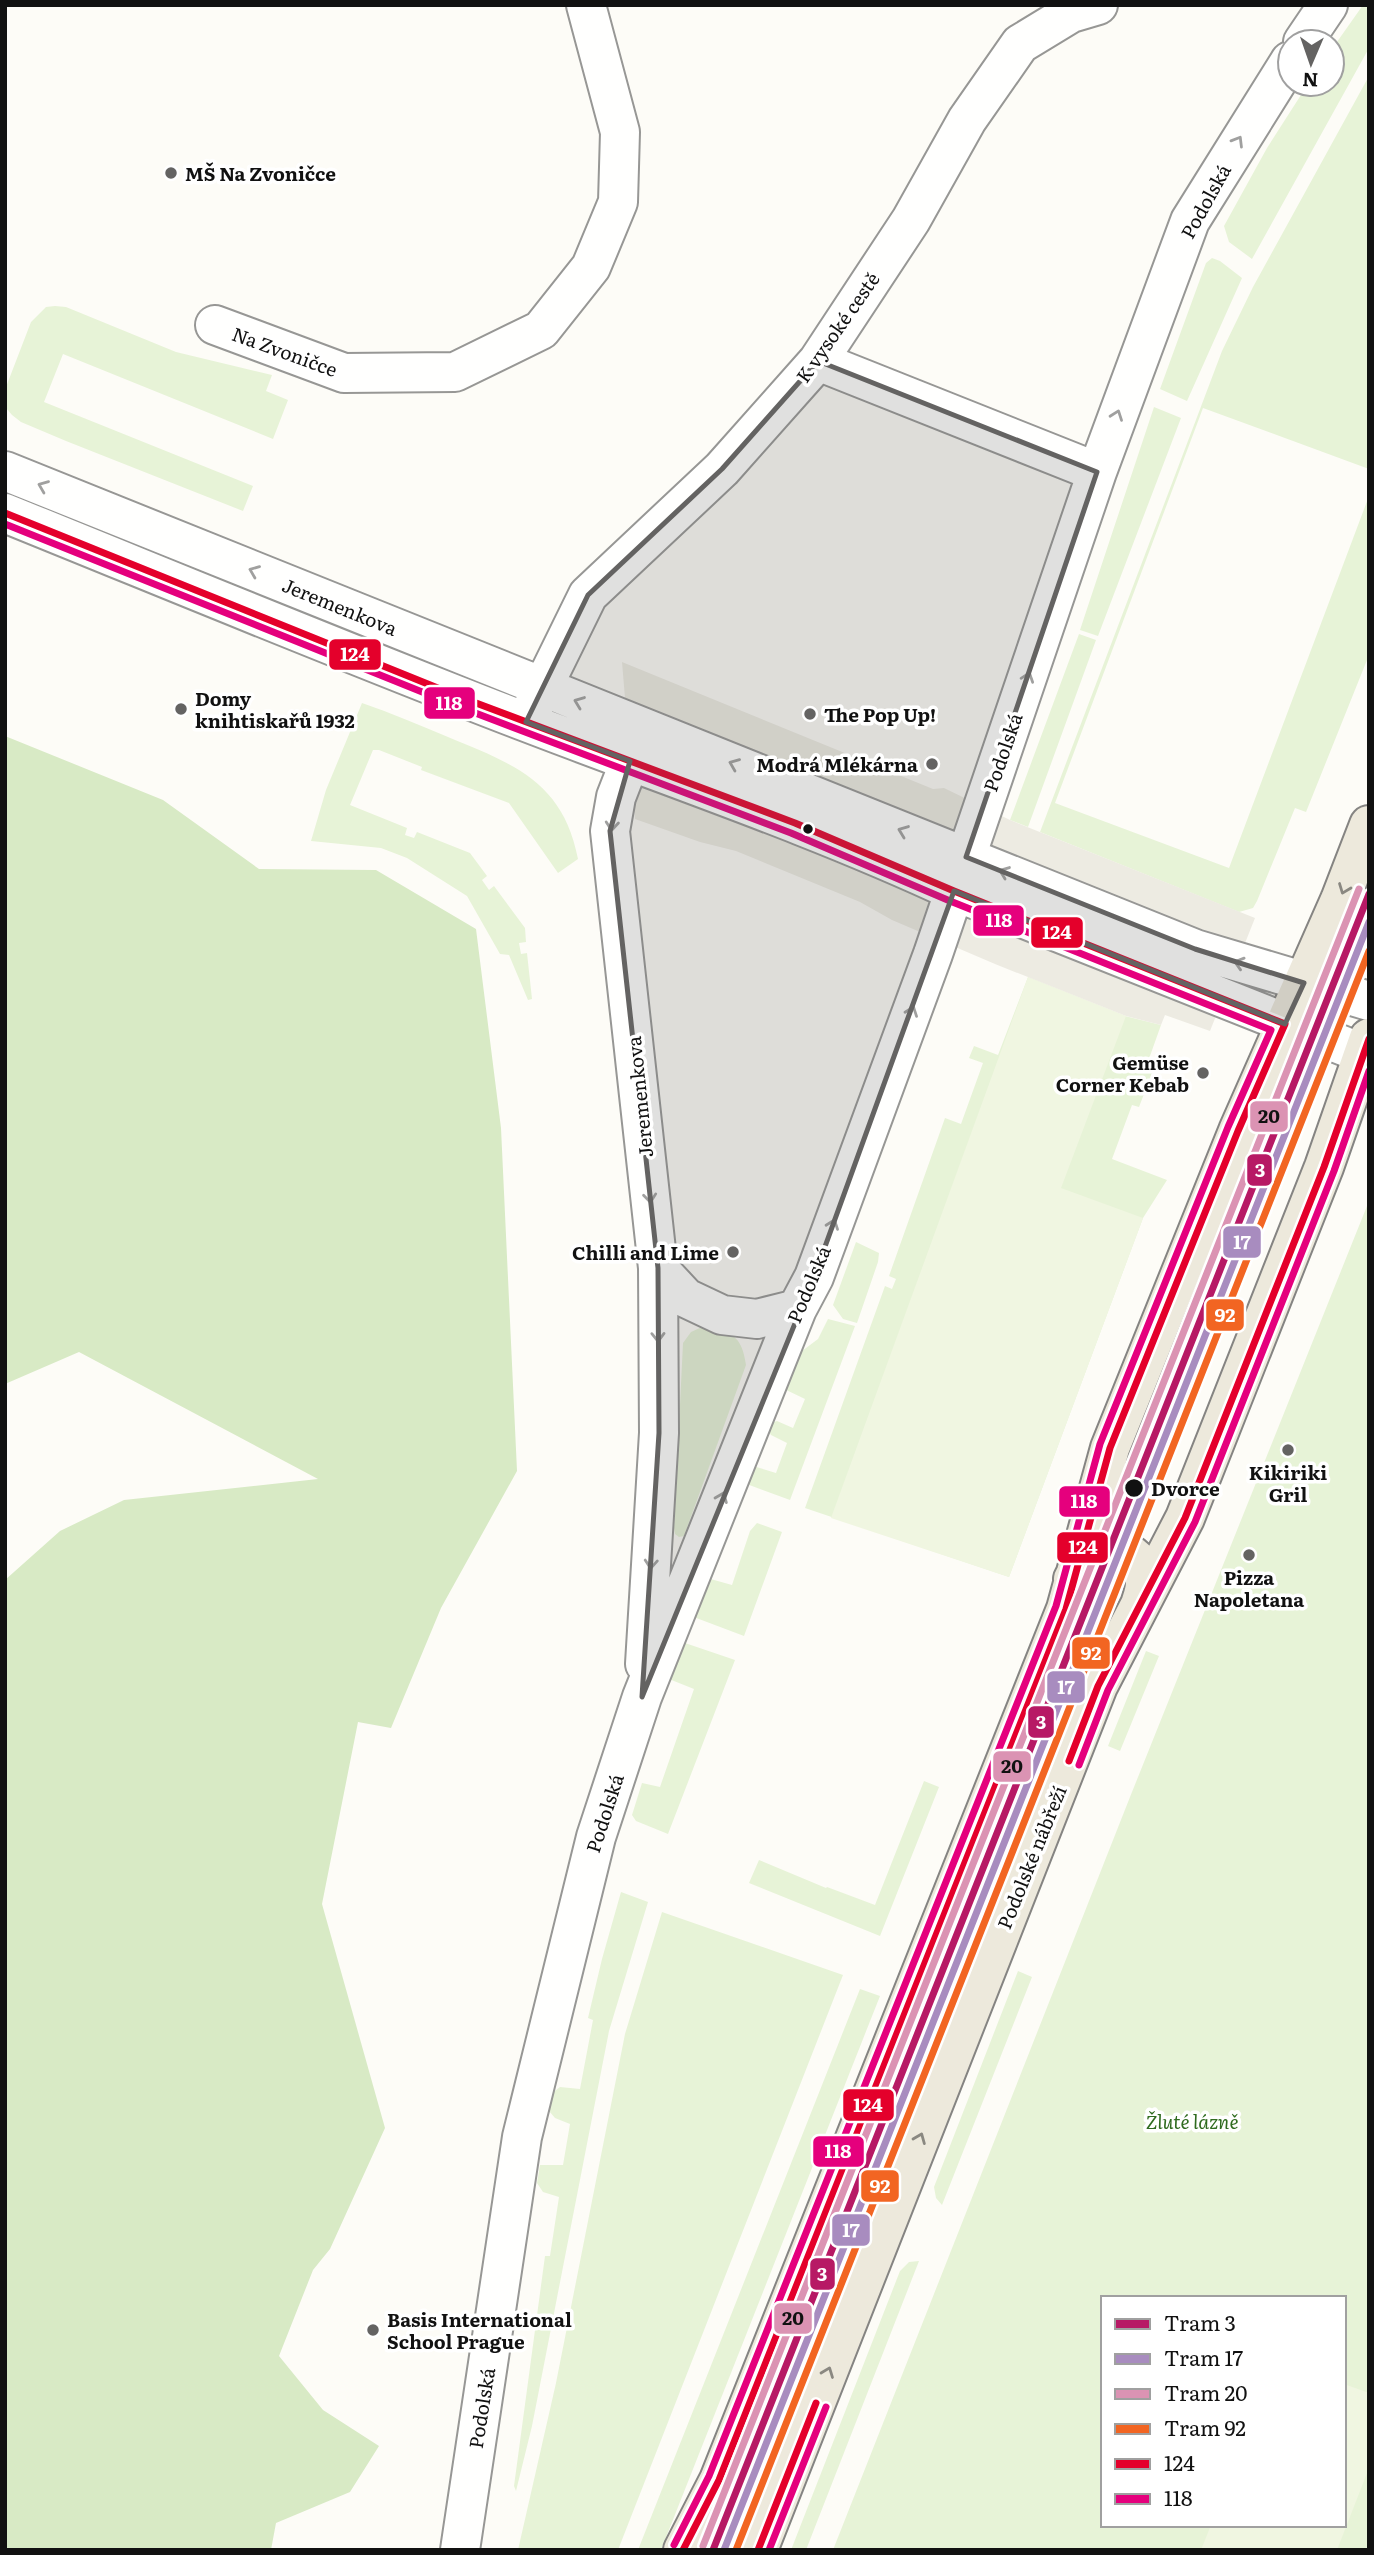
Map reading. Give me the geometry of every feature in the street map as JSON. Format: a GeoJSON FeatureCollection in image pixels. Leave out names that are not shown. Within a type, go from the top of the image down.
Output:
{"type":"FeatureCollection","features":[{"type":"Feature","properties":{"kind":"main road"},"geometry":{"type":"LineString","coordinates":[[683,2550],[719,2480],[1066,1609],[1110,1448],[1238,1131],[1304,983],[1369,825]]}},
{"type":"Feature","properties":{"kind":"main road","name":"Podolské nábřeží"},"geometry":{"type":"LineString","coordinates":[[758,2550],[1098,1686],[1185,1518],[1324,1167],[1366,1046]]}},
{"type":"Feature","properties":{"kind":"main road"},"geometry":{"type":"LineString","coordinates":[[1073,1579],[1085,1559],[1093,1552],[1109,1548],[1124,1550],[1140,1563],[1144,1574],[1145,1585],[1140,1605]]}},
{"type":"Feature","properties":{"kind":"street","name":"Na Zvoničce"},"geometry":{"type":"LineString","coordinates":[[215,325],[344,373],[455,372],[541,330],[591,267],[618,202],[621,132],[586,5]]}},
{"type":"Feature","properties":{"kind":"street","name":"K vysoké cestě"},"geometry":{"type":"LineString","coordinates":[[526,722],[588,595],[722,469],[818,361],[911,220],[967,120],[1020,44],[1071,13],[1098,5]]}},
{"type":"Feature","properties":{"kind":"street"},"geometry":{"type":"LineString","coordinates":[[1312,28],[1328,5]]}},
{"type":"Feature","properties":{"kind":"street","name":"Podolská"},"geometry":{"type":"LineString","coordinates":[[460,2550],[522,2137],[592,1850],[642,1697],[797,1309],[823,1251],[933,954],[1097,472],[1190,220],[1276,83]]}},
{"type":"Feature","properties":{"kind":"street"},"geometry":{"type":"LineString","coordinates":[[818,361],[1097,472]]}},
{"type":"Feature","properties":{"kind":"street","name":"Jeremenkova"},"geometry":{"type":"LineString","coordinates":[[5,471],[543,688],[636,744]]}},
{"type":"Feature","properties":{"kind":"street","name":"Jeremenkova"},"geometry":{"type":"LineString","coordinates":[[5,513],[526,722],[636,744]]}},
{"type":"Feature","properties":{"kind":"street"},"geometry":{"type":"LineString","coordinates":[[636,744],[821,834],[960,874],[1369,1001]]}},
{"type":"Feature","properties":{"kind":"street","name":"Jeremenkova"},"geometry":{"type":"LineString","coordinates":[[636,744],[616,797],[610,831],[658,1268],[659,1433],[642,1697]]}},
{"type":"Feature","properties":{"kind":"street"},"geometry":{"type":"LineString","coordinates":[[960,874],[1285,1024],[1366,1046]]}},
{"type":"Feature","properties":{"kind":"street"},"geometry":{"type":"LineString","coordinates":[[658,1268],[686,1298],[722,1315],[757,1319],[797,1309]]}},
{"type":"Feature","properties":{"kind":"highlighted area"},"geometry":{"type":"Polygon","coordinates":[[[818,361],[1097,472],[966,857],[1195,949],[1304,983],[1285,1024],[954,891],[814,1277],[642,1697],[659,1433],[658,1268],[610,831],[630,761],[526,722],[588,595],[722,469],[818,361]]]}},
{"type":"Feature","properties":{"kind":"green space"},"geometry":{"type":"Polygon","coordinates":[[[1363,5],[1369,5],[1369,48],[1346,89],[1346,29],[1363,5]]]}},
{"type":"Feature","properties":{"kind":"green space"},"geometry":{"type":"Polygon","coordinates":[[[1369,76],[1369,469],[1203,408],[1055,803],[1229,868],[1369,496],[1369,655],[1306,812],[1295,808],[1257,901],[1253,908],[1239,912],[1040,832],[1222,351],[1253,287],[1369,76]]]}},
{"type":"Feature","properties":{"kind":"green space"},"geometry":{"type":"Polygon","coordinates":[[[1299,98],[1341,98],[1252,259],[1229,242],[1224,226],[1267,148],[1299,98]]]}},
{"type":"Feature","properties":{"kind":"green space"},"geometry":{"type":"Polygon","coordinates":[[[1212,258],[1242,278],[1187,401],[1160,389],[1206,263],[1212,258]]]}},
{"type":"Feature","properties":{"kind":"green space"},"geometry":{"type":"Polygon","coordinates":[[[46,307],[66,307],[176,352],[272,375],[266,391],[288,400],[273,439],[63,354],[44,402],[253,486],[243,511],[66,441],[21,422],[12,415],[6,408],[6,387],[31,322],[46,307]]]}},
{"type":"Feature","properties":{"kind":"green space"},"geometry":{"type":"Polygon","coordinates":[[[1154,407],[1181,418],[1098,636],[1080,630],[1154,407]]]}},
{"type":"Feature","properties":{"kind":"green space"},"geometry":{"type":"Polygon","coordinates":[[[1079,634],[1096,640],[1028,827],[1010,820],[1079,634]]]}},
{"type":"Feature","properties":{"kind":"green space"},"geometry":{"type":"Polygon","coordinates":[[[362,703],[494,756],[532,779],[560,811],[571,832],[578,859],[558,873],[509,803],[421,770],[422,767],[379,750],[373,750],[350,805],[407,828],[405,835],[414,838],[417,832],[470,853],[487,876],[482,880],[489,890],[494,886],[525,928],[526,942],[519,943],[521,954],[527,953],[532,999],[528,1000],[509,955],[500,954],[467,896],[407,858],[381,848],[311,841],[326,790],[362,703]]]}},
{"type":"Feature","properties":{"kind":"green space"},"geometry":{"type":"Polygon","coordinates":[[[5,736],[163,800],[259,869],[376,870],[476,929],[501,1128],[517,1471],[441,1608],[391,1728],[358,1722],[322,1904],[385,2128],[330,2249],[313,2270],[279,2356],[323,2410],[379,2446],[350,2492],[276,2523],[271,2550],[5,2550],[5,1580],[60,1531],[124,1500],[318,1479],[79,1352],[5,1384],[5,736]]]}},
{"type":"Feature","properties":{"kind":"green space"},"geometry":{"type":"Polygon","coordinates":[[[1028,977],[1125,1016],[1161,1025],[1145,1070],[1152,1073],[1139,1107],[1132,1105],[1112,1159],[1167,1180],[1143,1218],[1009,1577],[805,1508],[885,1286],[892,1289],[896,1279],[889,1276],[945,1118],[961,1124],[983,1063],[969,1058],[974,1046],[998,1055],[1028,977]]]}},
{"type":"Feature","properties":{"kind":"green space"},"geometry":{"type":"Polygon","coordinates":[[[1028,977],[1126,1016],[1061,1188],[1143,1218],[1009,1577],[831,1518],[1028,977]]]}},
{"type":"Feature","properties":{"kind":"green space","name":"Žluté lázně"},"geometry":{"type":"Polygon","coordinates":[[[1369,1201],[1369,2550],[833,2550],[1130,1797],[1369,1201]]]}},
{"type":"Feature","properties":{"kind":"green space"},"geometry":{"type":"Polygon","coordinates":[[[856,1242],[879,1253],[857,1323],[843,1319],[833,1305],[856,1242]]]}},
{"type":"Feature","properties":{"kind":"green space"},"geometry":{"type":"Polygon","coordinates":[[[828,1319],[855,1326],[790,1500],[744,1483],[753,1466],[776,1473],[787,1443],[771,1435],[768,1430],[771,1423],[777,1421],[793,1428],[805,1399],[780,1387],[790,1360],[818,1339],[828,1319]]]}},
{"type":"Feature","properties":{"kind":"green space"},"geometry":{"type":"Polygon","coordinates":[[[702,1327],[721,1330],[733,1336],[742,1347],[746,1365],[684,1536],[679,1537],[674,1528],[683,1343],[691,1332],[702,1327]]]}},
{"type":"Feature","properties":{"kind":"green space"},"geometry":{"type":"Polygon","coordinates":[[[757,1523],[782,1532],[744,1636],[691,1616],[707,1578],[732,1585],[750,1531],[757,1523]]]}},
{"type":"Feature","properties":{"kind":"green space"},"geometry":{"type":"Polygon","coordinates":[[[685,1643],[735,1660],[668,1834],[636,1821],[632,1815],[642,1783],[660,1787],[694,1689],[669,1679],[680,1644],[685,1643]]]}},
{"type":"Feature","properties":{"kind":"green space"},"geometry":{"type":"Polygon","coordinates":[[[1146,1651],[1159,1656],[1120,1751],[1108,1746],[1146,1651]]]}},
{"type":"Feature","properties":{"kind":"green space"},"geometry":{"type":"Polygon","coordinates":[[[924,1781],[939,1787],[880,1936],[749,1883],[759,1860],[875,1905],[924,1781]]]}},
{"type":"Feature","properties":{"kind":"green space"},"geometry":{"type":"Polygon","coordinates":[[[621,1892],[648,1902],[609,2031],[532,2426],[516,2491],[514,2486],[545,2256],[550,2256],[559,2197],[543,2192],[537,2183],[540,2165],[563,2165],[570,2124],[555,2118],[549,2111],[552,2093],[560,2087],[580,2089],[593,2020],[588,2018],[621,1892]]]}},
{"type":"Feature","properties":{"kind":"green space"},"geometry":{"type":"Polygon","coordinates":[[[662,1912],[843,1975],[618,2550],[518,2550],[556,2383],[625,2034],[662,1912]]]}},
{"type":"Feature","properties":{"kind":"green space"},"geometry":{"type":"Polygon","coordinates":[[[1018,1971],[1032,1977],[942,2205],[936,2198],[934,2187],[1018,1971]]]}},
{"type":"Feature","properties":{"kind":"green space"},"geometry":{"type":"Polygon","coordinates":[[[860,1989],[880,1996],[661,2550],[638,2550],[860,1989]]]}},
{"type":"Feature","properties":{"kind":"green space"},"geometry":{"type":"Polygon","coordinates":[[[919,2261],[806,2550],[791,2550],[900,2271],[909,2262],[919,2261]]]}},
{"type":"Feature","properties":{"kind":"green space"},"geometry":{"type":"Polygon","coordinates":[[[1346,2385],[1369,2393],[1369,2468],[1346,2527],[1346,2385]]]}},
{"type":"Feature","properties":{"kind":"green space"},"geometry":{"type":"Polygon","coordinates":[[[1210,2527],[1346,2527],[1337,2550],[1201,2550],[1210,2527]]]}},
{"type":"Feature","properties":{"kind":"shaded area"},"geometry":{"type":"Polygon","coordinates":[[[622,662],[933,789],[944,788],[1010,820],[1255,918],[1210,1031],[1165,1015],[1161,1025],[1126,1016],[995,964],[892,920],[860,902],[736,851],[700,842],[635,819],[622,662]]]}},
{"type":"Feature","properties":{"kind":"tram line","name":"20"},"geometry":{"type":"LineString","coordinates":[[703,2546],[1359,889]]}},
{"type":"Feature","properties":{"kind":"tram line","name":"3"},"geometry":{"type":"LineString","coordinates":[[713,2550],[1369,894]]}},
{"type":"Feature","properties":{"kind":"tram line","name":"17"},"geometry":{"type":"LineString","coordinates":[[724,2550],[1369,922]]}},
{"type":"Feature","properties":{"kind":"tram line","name":"92"},"geometry":{"type":"LineString","coordinates":[[736,2550],[1369,951]]}},
{"type":"Feature","properties":{"kind":"transit line","name":"124"},"geometry":{"type":"LineString","coordinates":[[5,513],[460,697],[795,823],[954,891],[1285,1024],[1238,1131],[1110,1448],[1066,1609],[719,2480],[683,2550]]}},
{"type":"Feature","properties":{"kind":"transit line","name":"118"},"geometry":{"type":"LineString","coordinates":[[5,524],[457,706],[791,833],[950,901],[1271,1030],[1228,1127],[1100,1444],[1056,1606],[709,2476],[674,2545]]}},
{"type":"Feature","properties":{"kind":"transit line","name":"124"},"geometry":{"type":"LineString","coordinates":[[1069,1761],[1098,1686],[1185,1518],[1324,1167],[1369,1039]]}},
{"type":"Feature","properties":{"kind":"transit line","name":"118"},"geometry":{"type":"LineString","coordinates":[[1079,1765],[1108,1690],[1195,1522],[1334,1171],[1369,1071]]}},
{"type":"Feature","properties":{"kind":"transit line","name":"124"},"geometry":{"type":"LineString","coordinates":[[758,2550],[816,2403]]}},
{"type":"Feature","properties":{"kind":"transit line","name":"118"},"geometry":{"type":"LineString","coordinates":[[769,2550],[826,2407]]}},
{"type":"Feature","properties":{"kind":"place","name":"MŠ Na Zvoničce"},"geometry":{"type":"Point","coordinates":[171,173]}},
{"type":"Feature","properties":{"kind":"place","name":"Domy knihtiskařů 1932"},"geometry":{"type":"Point","coordinates":[181,709]}},
{"type":"Feature","properties":{"kind":"place","name":"The Pop Up!"},"geometry":{"type":"Point","coordinates":[810,714]}},
{"type":"Feature","properties":{"kind":"place","name":"Modrá Mlékárna"},"geometry":{"type":"Point","coordinates":[932,764]}},
{"type":"Feature","properties":{"kind":"place","name":"Gemüse Corner Kebab"},"geometry":{"type":"Point","coordinates":[1203,1073]}},
{"type":"Feature","properties":{"kind":"place","name":"Chilli and Lime"},"geometry":{"type":"Point","coordinates":[733,1252]}},
{"type":"Feature","properties":{"kind":"place","name":"Kikiriki Gril"},"geometry":{"type":"Point","coordinates":[1288,1450]}},
{"type":"Feature","properties":{"kind":"place","name":"Dvorce"},"geometry":{"type":"Point","coordinates":[1134,1488]}},
{"type":"Feature","properties":{"kind":"place","name":"Pizza Napoletana"},"geometry":{"type":"Point","coordinates":[1249,1555]}},
{"type":"Feature","properties":{"kind":"place","name":"Basis International School Prague"},"geometry":{"type":"Point","coordinates":[373,2330]}}]}
